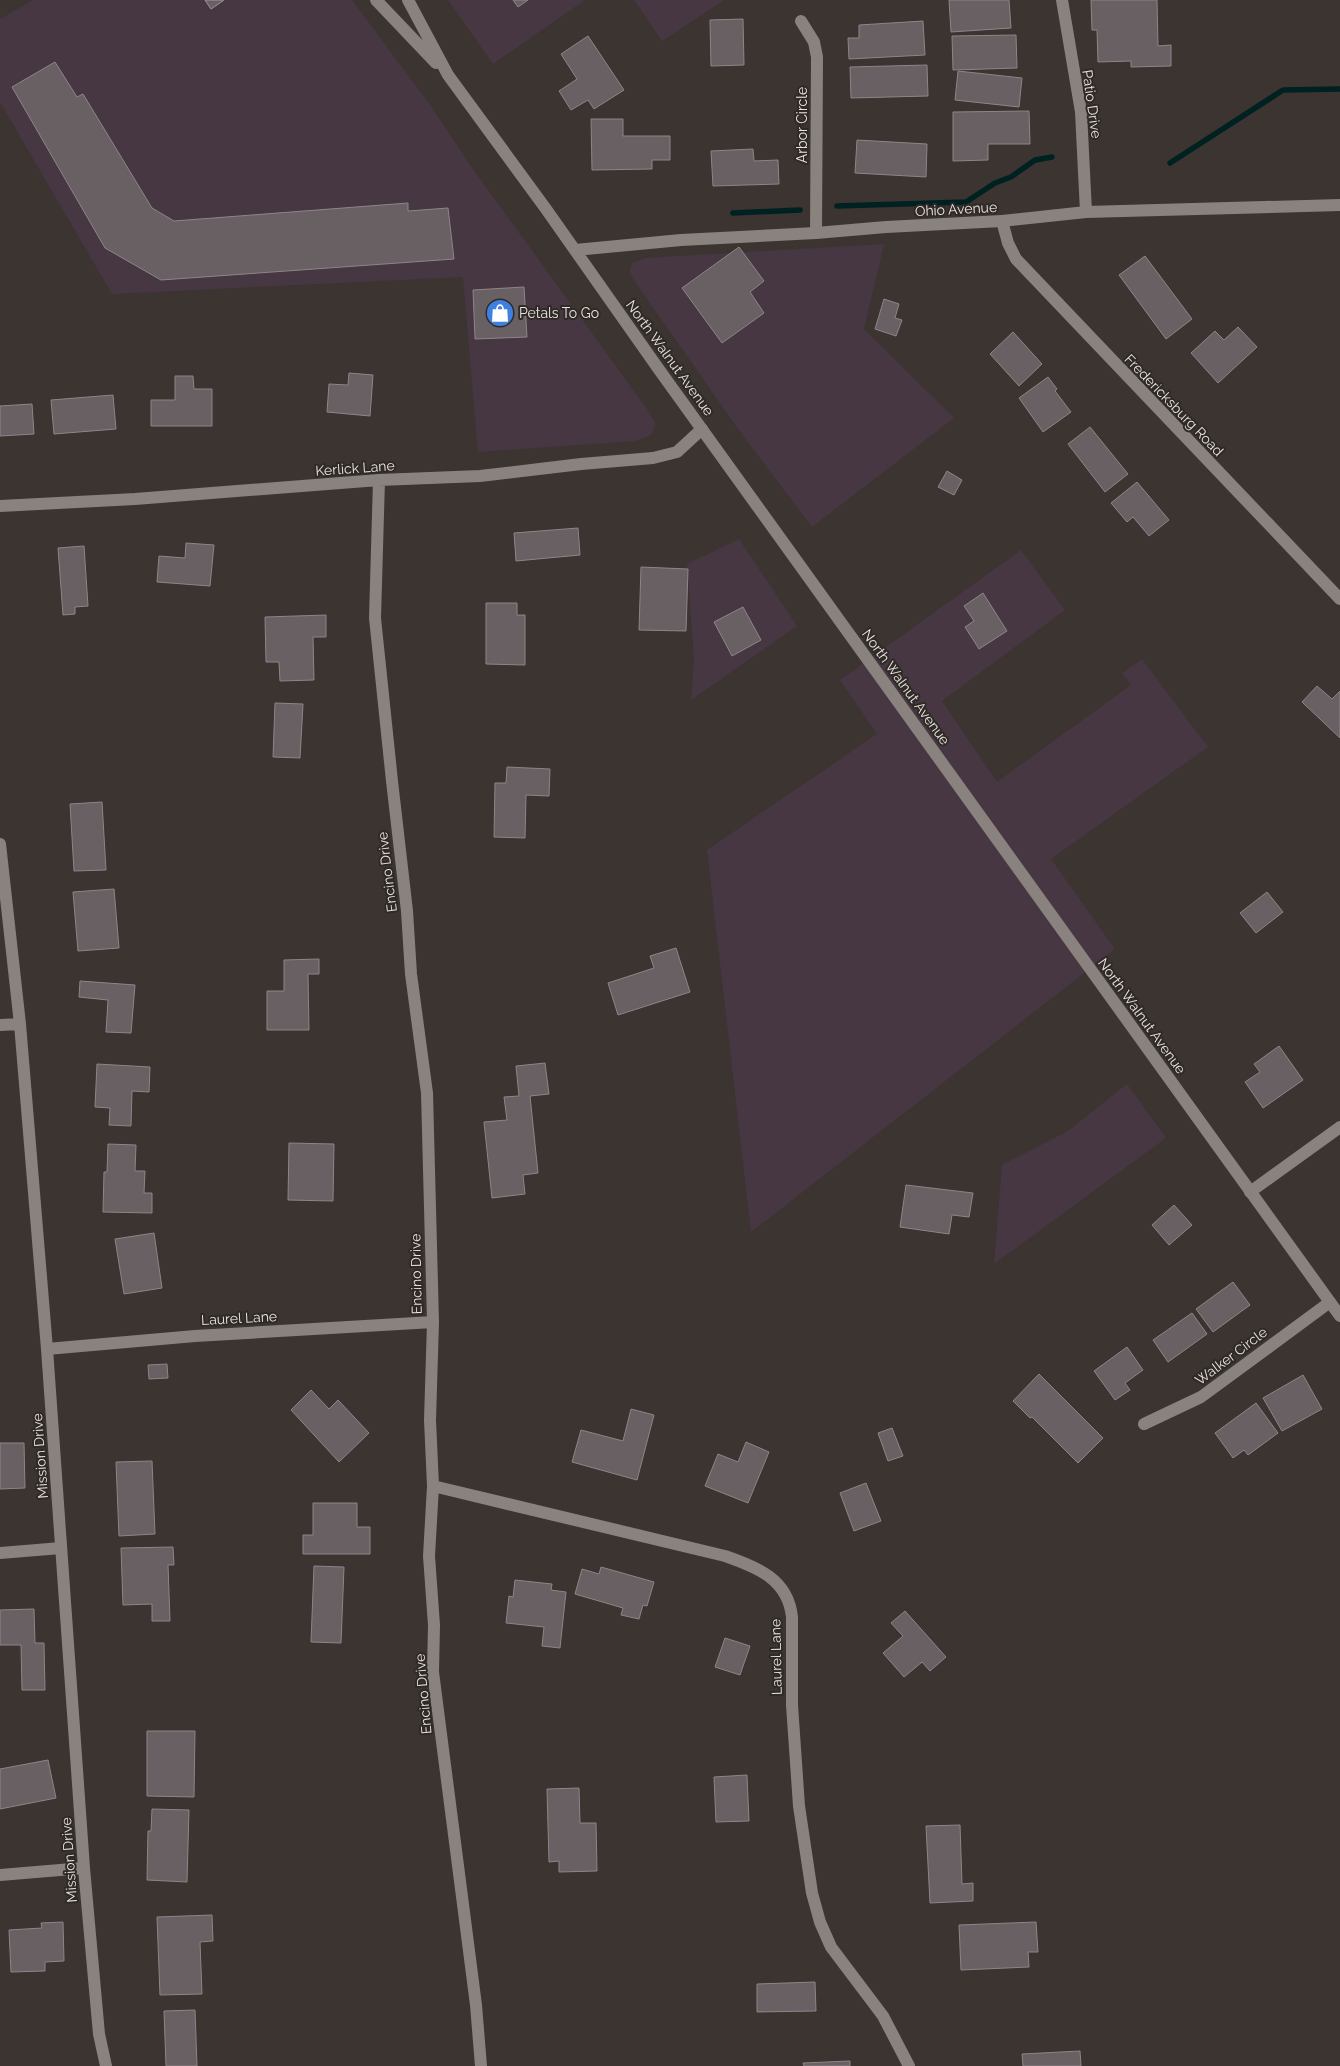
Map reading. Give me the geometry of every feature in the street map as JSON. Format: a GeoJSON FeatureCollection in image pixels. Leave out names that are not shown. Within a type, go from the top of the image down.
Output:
{"type":"FeatureCollection","features":[{"type":"Feature","properties":{"kind":"street","name":"North Walnut Avenue"},"geometry":{"type":"LineString","coordinates":[[376,0],[448,75],[1340,1316]]}},
{"type":"Feature","properties":{"kind":"street","name":"North Walnut Avenue"},"geometry":{"type":"LineString","coordinates":[[408,0],[448,75]]}},
{"type":"Feature","properties":{"kind":"street","name":"Patio Drive"},"geometry":{"type":"LineString","coordinates":[[1062,0],[1068,47],[1081,112],[1086,212]]}},
{"type":"Feature","properties":{"kind":"street","name":"Arbor Circle"},"geometry":{"type":"LineString","coordinates":[[801,21],[814,42],[818,57],[816,234]]}},
{"type":"Feature","properties":{"kind":"street","name":"Ohio Avenue"},"geometry":{"type":"LineString","coordinates":[[575,250],[681,240],[816,234],[886,227],[1002,221],[1086,212],[1339,205]]}},
{"type":"Feature","properties":{"kind":"street","name":"Fredericksburg Road"},"geometry":{"type":"LineString","coordinates":[[1002,221],[1008,242],[1016,259],[1340,599]]}},
{"type":"Feature","properties":{"kind":"street","name":"Kerlick Lane"},"geometry":{"type":"LineString","coordinates":[[0,506],[135,499],[379,480],[480,476],[653,458],[677,452],[702,429]]}},
{"type":"Feature","properties":{"kind":"street","name":"Encino Drive"},"geometry":{"type":"LineString","coordinates":[[379,480],[375,618],[407,911],[411,974],[427,1093],[433,1322],[430,1420],[432,1486],[429,1556],[434,1625],[433,1672],[475,1995],[481,2066]]}},
{"type":"Feature","properties":{"kind":"street","name":"Mission Drive"},"geometry":{"type":"LineString","coordinates":[[0,844],[20,1024],[47,1350],[84,1868],[99,2034],[106,2066]]}},
{"type":"Feature","properties":{"kind":"street"},"geometry":{"type":"LineString","coordinates":[[0,1025],[20,1024]]}},
{"type":"Feature","properties":{"kind":"street"},"geometry":{"type":"LineString","coordinates":[[1250,1192],[1340,1127]]}},
{"type":"Feature","properties":{"kind":"street","name":"Walker Circle"},"geometry":{"type":"LineString","coordinates":[[1144,1424],[1201,1397],[1330,1302]]}},
{"type":"Feature","properties":{"kind":"street","name":"Laurel Lane"},"geometry":{"type":"LineString","coordinates":[[47,1350],[195,1336],[433,1322]]}},
{"type":"Feature","properties":{"kind":"street","name":"Laurel Lane"},"geometry":{"type":"LineString","coordinates":[[432,1486],[725,1556],[761,1570],[784,1592],[790,1604],[792,1617],[792,1705],[799,1806],[812,1893],[820,1922],[831,1947],[858,1980],[883,2016],[909,2066]]}},
{"type":"Feature","properties":{"kind":"street"},"geometry":{"type":"LineString","coordinates":[[0,1553],[61,1548]]}},
{"type":"Feature","properties":{"kind":"street"},"geometry":{"type":"LineString","coordinates":[[0,1875],[84,1868]]}},
{"type":"Feature","properties":{"kind":"shaded area"},"geometry":{"type":"Polygon","coordinates":[[[33,0],[352,0],[431,106],[470,165],[647,409],[656,424],[651,435],[635,441],[478,452],[463,277],[112,294],[0,102],[0,19],[33,0]]]}},
{"type":"Feature","properties":{"kind":"shaded area"},"geometry":{"type":"Polygon","coordinates":[[[448,0],[585,0],[493,64],[448,0]]]}},
{"type":"Feature","properties":{"kind":"shaded area"},"geometry":{"type":"Polygon","coordinates":[[[634,0],[724,0],[662,41],[634,0]]]}},
{"type":"Feature","properties":{"kind":"shaded area"},"geometry":{"type":"Polygon","coordinates":[[[884,244],[864,329],[954,418],[812,527],[741,433],[633,279],[630,271],[632,263],[645,258],[884,244]]]}},
{"type":"Feature","properties":{"kind":"shaded area"},"geometry":{"type":"Polygon","coordinates":[[[739,539],[797,626],[691,700],[694,659],[687,564],[739,539]]]}},
{"type":"Feature","properties":{"kind":"shaded area"},"geometry":{"type":"Polygon","coordinates":[[[1021,550],[1065,610],[942,701],[997,782],[1131,685],[1122,673],[1142,659],[1208,747],[1051,859],[1115,949],[751,1232],[707,850],[877,734],[840,680],[1021,550]]]}},
{"type":"Feature","properties":{"kind":"shaded area"},"geometry":{"type":"Polygon","coordinates":[[[1127,1084],[1166,1138],[994,1264],[1002,1165],[1068,1131],[1127,1084]]]}},
{"type":"Feature","properties":{"kind":"building"},"geometry":{"type":"Polygon","coordinates":[[[205,0],[224,0],[211,9],[205,0]]]}},
{"type":"Feature","properties":{"kind":"building"},"geometry":{"type":"Polygon","coordinates":[[[205,0],[224,0],[211,9],[205,0]]]}},
{"type":"Feature","properties":{"kind":"building"},"geometry":{"type":"Polygon","coordinates":[[[513,0],[528,0],[518,7],[513,0]]]}},
{"type":"Feature","properties":{"kind":"building"},"geometry":{"type":"Polygon","coordinates":[[[949,0],[1009,0],[1011,28],[951,32],[949,0]]]}},
{"type":"Feature","properties":{"kind":"building"},"geometry":{"type":"Polygon","coordinates":[[[1091,0],[1157,0],[1158,46],[1171,45],[1171,66],[1131,67],[1131,61],[1098,62],[1097,30],[1092,30],[1091,0]]]}},
{"type":"Feature","properties":{"kind":"building"},"geometry":{"type":"Polygon","coordinates":[[[743,19],[744,65],[711,66],[710,20],[743,19]]]}},
{"type":"Feature","properties":{"kind":"building"},"geometry":{"type":"Polygon","coordinates":[[[923,21],[925,55],[849,59],[848,38],[859,38],[859,25],[923,21]]]}},
{"type":"Feature","properties":{"kind":"building"},"geometry":{"type":"Polygon","coordinates":[[[1016,35],[1017,68],[953,70],[952,36],[1016,35]]]}},
{"type":"Feature","properties":{"kind":"building"},"geometry":{"type":"Polygon","coordinates":[[[588,36],[624,90],[594,109],[588,100],[571,110],[559,91],[577,79],[561,54],[588,36]]]}},
{"type":"Feature","properties":{"kind":"building"},"geometry":{"type":"Polygon","coordinates":[[[55,62],[77,97],[83,94],[152,208],[174,221],[408,203],[408,211],[448,208],[454,259],[161,280],[105,248],[12,87],[55,62]]]}},
{"type":"Feature","properties":{"kind":"building"},"geometry":{"type":"Polygon","coordinates":[[[927,65],[928,96],[851,98],[850,67],[927,65]]]}},
{"type":"Feature","properties":{"kind":"building"},"geometry":{"type":"Polygon","coordinates":[[[958,71],[1022,78],[1019,107],[955,100],[958,71]]]}},
{"type":"Feature","properties":{"kind":"building"},"geometry":{"type":"Polygon","coordinates":[[[1029,111],[1030,144],[988,144],[988,160],[953,161],[953,112],[1029,111]]]}},
{"type":"Feature","properties":{"kind":"building"},"geometry":{"type":"Polygon","coordinates":[[[591,119],[623,119],[623,136],[670,136],[670,160],[652,160],[652,169],[592,170],[591,119]]]}},
{"type":"Feature","properties":{"kind":"building"},"geometry":{"type":"Polygon","coordinates":[[[857,140],[927,144],[926,177],[855,173],[857,140]]]}},
{"type":"Feature","properties":{"kind":"building"},"geometry":{"type":"Polygon","coordinates":[[[753,149],[754,161],[778,160],[779,184],[713,186],[711,151],[753,149]]]}},
{"type":"Feature","properties":{"kind":"building"},"geometry":{"type":"Polygon","coordinates":[[[739,247],[764,281],[750,292],[764,313],[722,343],[682,288],[739,247]]]}},
{"type":"Feature","properties":{"kind":"building"},"geometry":{"type":"Polygon","coordinates":[[[1145,256],[1192,319],[1166,339],[1119,275],[1145,256]]]}},
{"type":"Feature","properties":{"kind":"building","name":"Petals To Go"},"geometry":{"type":"Polygon","coordinates":[[[524,287],[527,337],[475,339],[473,290],[524,287]]]}},
{"type":"Feature","properties":{"kind":"building"},"geometry":{"type":"Polygon","coordinates":[[[884,299],[899,304],[895,318],[902,320],[896,336],[875,329],[884,299]]]}},
{"type":"Feature","properties":{"kind":"building"},"geometry":{"type":"Polygon","coordinates":[[[1238,327],[1257,347],[1218,383],[1191,353],[1215,331],[1224,340],[1238,327]]]}},
{"type":"Feature","properties":{"kind":"building"},"geometry":{"type":"Polygon","coordinates":[[[1013,332],[1042,364],[1019,386],[990,354],[1013,332]]]}},
{"type":"Feature","properties":{"kind":"building"},"geometry":{"type":"Polygon","coordinates":[[[349,373],[373,375],[370,416],[327,412],[329,384],[348,385],[349,373]]]}},
{"type":"Feature","properties":{"kind":"building"},"geometry":{"type":"Polygon","coordinates":[[[175,376],[193,376],[194,389],[212,389],[212,426],[151,426],[151,400],[175,400],[175,376]]]}},
{"type":"Feature","properties":{"kind":"building"},"geometry":{"type":"Polygon","coordinates":[[[1048,377],[1057,389],[1055,391],[1071,412],[1043,432],[1019,398],[1048,377]]]}},
{"type":"Feature","properties":{"kind":"building"},"geometry":{"type":"Polygon","coordinates":[[[113,395],[116,429],[54,434],[51,400],[113,395]]]}},
{"type":"Feature","properties":{"kind":"building"},"geometry":{"type":"Polygon","coordinates":[[[32,404],[34,434],[0,436],[0,406],[32,404]]]}},
{"type":"Feature","properties":{"kind":"building"},"geometry":{"type":"Polygon","coordinates":[[[1090,427],[1128,474],[1105,492],[1068,444],[1090,427]]]}},
{"type":"Feature","properties":{"kind":"building"},"geometry":{"type":"Polygon","coordinates":[[[947,471],[962,480],[954,495],[938,487],[947,471]]]}},
{"type":"Feature","properties":{"kind":"building"},"geometry":{"type":"Polygon","coordinates":[[[1137,482],[1169,520],[1149,536],[1133,517],[1127,522],[1111,503],[1137,482]]]}},
{"type":"Feature","properties":{"kind":"building"},"geometry":{"type":"Polygon","coordinates":[[[578,528],[580,555],[516,561],[514,533],[578,528]]]}},
{"type":"Feature","properties":{"kind":"building"},"geometry":{"type":"Polygon","coordinates":[[[186,543],[214,545],[210,586],[157,582],[159,556],[185,558],[186,543]]]}},
{"type":"Feature","properties":{"kind":"building"},"geometry":{"type":"Polygon","coordinates":[[[84,546],[88,606],[75,607],[75,614],[63,615],[58,548],[84,546]]]}},
{"type":"Feature","properties":{"kind":"building"},"geometry":{"type":"Polygon","coordinates":[[[641,567],[688,569],[686,631],[639,630],[641,567]]]}},
{"type":"Feature","properties":{"kind":"building"},"geometry":{"type":"Polygon","coordinates":[[[983,593],[1007,631],[979,649],[965,627],[974,621],[964,606],[983,593]]]}},
{"type":"Feature","properties":{"kind":"building"},"geometry":{"type":"Polygon","coordinates":[[[486,603],[517,603],[517,615],[525,615],[525,665],[486,664],[486,603]]]}},
{"type":"Feature","properties":{"kind":"building"},"geometry":{"type":"Polygon","coordinates":[[[743,607],[761,640],[732,656],[714,622],[743,607]]]}},
{"type":"Feature","properties":{"kind":"building"},"geometry":{"type":"Polygon","coordinates":[[[326,615],[326,637],[313,637],[314,680],[280,681],[279,662],[266,662],[265,617],[326,615]]]}},
{"type":"Feature","properties":{"kind":"building"},"geometry":{"type":"Polygon","coordinates":[[[1317,686],[1332,699],[1340,691],[1340,738],[1302,702],[1317,686]]]}},
{"type":"Feature","properties":{"kind":"building"},"geometry":{"type":"Polygon","coordinates":[[[275,703],[303,704],[300,758],[273,757],[275,703]]]}},
{"type":"Feature","properties":{"kind":"building"},"geometry":{"type":"Polygon","coordinates":[[[507,767],[550,769],[549,796],[526,795],[525,838],[494,837],[495,783],[506,783],[507,767]]]}},
{"type":"Feature","properties":{"kind":"building"},"geometry":{"type":"Polygon","coordinates":[[[102,802],[106,870],[74,871],[70,804],[102,802]]]}},
{"type":"Feature","properties":{"kind":"building"},"geometry":{"type":"Polygon","coordinates":[[[114,889],[119,948],[78,951],[73,892],[114,889]]]}},
{"type":"Feature","properties":{"kind":"building"},"geometry":{"type":"Polygon","coordinates":[[[1267,892],[1283,912],[1256,933],[1240,913],[1267,892]]]}},
{"type":"Feature","properties":{"kind":"building"},"geometry":{"type":"Polygon","coordinates":[[[676,948],[690,992],[618,1015],[608,983],[654,968],[650,956],[676,948]]]}},
{"type":"Feature","properties":{"kind":"building"},"geometry":{"type":"Polygon","coordinates":[[[319,959],[319,974],[308,974],[309,1030],[267,1030],[267,991],[284,991],[284,960],[319,959]]]}},
{"type":"Feature","properties":{"kind":"building"},"geometry":{"type":"Polygon","coordinates":[[[80,981],[135,985],[131,1033],[106,1032],[108,1000],[79,997],[80,981]]]}},
{"type":"Feature","properties":{"kind":"building"},"geometry":{"type":"Polygon","coordinates":[[[1279,1046],[1303,1080],[1263,1108],[1245,1082],[1260,1072],[1254,1064],[1279,1046]]]}},
{"type":"Feature","properties":{"kind":"building"},"geometry":{"type":"Polygon","coordinates":[[[545,1063],[549,1094],[530,1096],[538,1173],[523,1175],[525,1194],[492,1198],[484,1122],[507,1120],[504,1097],[519,1096],[516,1066],[545,1063]]]}},
{"type":"Feature","properties":{"kind":"building"},"geometry":{"type":"Polygon","coordinates":[[[97,1064],[150,1067],[149,1092],[132,1091],[131,1126],[109,1125],[110,1108],[95,1107],[97,1064]]]}},
{"type":"Feature","properties":{"kind":"building"},"geometry":{"type":"Polygon","coordinates":[[[289,1143],[334,1144],[333,1201],[288,1200],[289,1143]]]}},
{"type":"Feature","properties":{"kind":"building"},"geometry":{"type":"Polygon","coordinates":[[[108,1144],[136,1145],[135,1171],[145,1171],[144,1193],[152,1193],[152,1213],[103,1212],[104,1172],[107,1172],[108,1144]]]}},
{"type":"Feature","properties":{"kind":"building"},"geometry":{"type":"Polygon","coordinates":[[[906,1185],[973,1193],[969,1217],[952,1215],[949,1234],[900,1227],[906,1185]]]}},
{"type":"Feature","properties":{"kind":"building"},"geometry":{"type":"Polygon","coordinates":[[[1174,1205],[1192,1225],[1169,1245],[1152,1225],[1174,1205]]]}},
{"type":"Feature","properties":{"kind":"building"},"geometry":{"type":"Polygon","coordinates":[[[154,1233],[162,1288],[124,1294],[115,1239],[154,1233]]]}},
{"type":"Feature","properties":{"kind":"building"},"geometry":{"type":"Polygon","coordinates":[[[1233,1282],[1250,1305],[1213,1332],[1196,1309],[1233,1282]]]}},
{"type":"Feature","properties":{"kind":"building"},"geometry":{"type":"Polygon","coordinates":[[[1192,1313],[1207,1334],[1168,1362],[1153,1340],[1192,1313]]]}},
{"type":"Feature","properties":{"kind":"building"},"geometry":{"type":"Polygon","coordinates":[[[1127,1347],[1143,1370],[1125,1383],[1130,1390],[1115,1400],[1094,1371],[1127,1347]]]}},
{"type":"Feature","properties":{"kind":"building"},"geometry":{"type":"Polygon","coordinates":[[[167,1364],[168,1378],[149,1379],[148,1365],[167,1364]]]}},
{"type":"Feature","properties":{"kind":"building"},"geometry":{"type":"Polygon","coordinates":[[[1039,1374],[1103,1438],[1078,1463],[1032,1417],[1030,1418],[1013,1401],[1039,1374]]]}},
{"type":"Feature","properties":{"kind":"building"},"geometry":{"type":"Polygon","coordinates":[[[1303,1375],[1322,1409],[1282,1431],[1263,1398],[1303,1375]]]}},
{"type":"Feature","properties":{"kind":"building"},"geometry":{"type":"Polygon","coordinates":[[[311,1390],[329,1409],[338,1400],[369,1433],[339,1462],[291,1410],[311,1390]]]}},
{"type":"Feature","properties":{"kind":"building"},"geometry":{"type":"Polygon","coordinates":[[[1256,1403],[1278,1433],[1248,1455],[1244,1450],[1233,1458],[1215,1433],[1256,1403]]]}},
{"type":"Feature","properties":{"kind":"building"},"geometry":{"type":"Polygon","coordinates":[[[631,1409],[654,1415],[637,1480],[572,1462],[581,1430],[623,1441],[631,1409]]]}},
{"type":"Feature","properties":{"kind":"building"},"geometry":{"type":"Polygon","coordinates":[[[892,1428],[903,1456],[888,1461],[878,1433],[892,1428]]]}},
{"type":"Feature","properties":{"kind":"building"},"geometry":{"type":"Polygon","coordinates":[[[746,1442],[769,1452],[748,1503],[705,1486],[718,1454],[738,1462],[746,1442]]]}},
{"type":"Feature","properties":{"kind":"building"},"geometry":{"type":"Polygon","coordinates":[[[0,1443],[24,1443],[25,1488],[0,1489],[0,1443]]]}},
{"type":"Feature","properties":{"kind":"building"},"geometry":{"type":"Polygon","coordinates":[[[152,1461],[155,1534],[119,1536],[116,1462],[152,1461]]]}},
{"type":"Feature","properties":{"kind":"building"},"geometry":{"type":"Polygon","coordinates":[[[866,1483],[881,1521],[854,1531],[840,1493],[866,1483]]]}},
{"type":"Feature","properties":{"kind":"building"},"geometry":{"type":"Polygon","coordinates":[[[313,1503],[357,1503],[357,1527],[370,1527],[370,1554],[303,1554],[303,1535],[313,1535],[313,1503]]]}},
{"type":"Feature","properties":{"kind":"building"},"geometry":{"type":"Polygon","coordinates":[[[173,1547],[174,1565],[168,1565],[170,1621],[152,1621],[152,1604],[123,1605],[121,1548],[173,1547]]]}},
{"type":"Feature","properties":{"kind":"building"},"geometry":{"type":"Polygon","coordinates":[[[314,1566],[344,1567],[341,1643],[311,1642],[314,1566]]]}},
{"type":"Feature","properties":{"kind":"building"},"geometry":{"type":"Polygon","coordinates":[[[601,1567],[654,1582],[647,1606],[643,1605],[639,1619],[621,1615],[623,1608],[575,1594],[582,1569],[599,1574],[601,1567]]]}},
{"type":"Feature","properties":{"kind":"building"},"geometry":{"type":"Polygon","coordinates":[[[515,1580],[552,1584],[551,1590],[566,1592],[560,1648],[542,1646],[544,1627],[506,1623],[509,1596],[513,1597],[515,1580]]]}},
{"type":"Feature","properties":{"kind":"building"},"geometry":{"type":"Polygon","coordinates":[[[34,1609],[35,1643],[44,1643],[45,1690],[22,1690],[21,1645],[0,1645],[0,1610],[34,1609]]]}},
{"type":"Feature","properties":{"kind":"building"},"geometry":{"type":"Polygon","coordinates":[[[905,1611],[946,1657],[930,1671],[922,1662],[904,1677],[883,1653],[903,1636],[891,1623],[905,1611]]]}},
{"type":"Feature","properties":{"kind":"building"},"geometry":{"type":"Polygon","coordinates":[[[725,1638],[750,1646],[740,1675],[715,1667],[725,1638]]]}},
{"type":"Feature","properties":{"kind":"building"},"geometry":{"type":"Polygon","coordinates":[[[147,1731],[195,1731],[194,1797],[147,1796],[147,1731]]]}},
{"type":"Feature","properties":{"kind":"building"},"geometry":{"type":"Polygon","coordinates":[[[48,1760],[56,1798],[0,1809],[0,1769],[48,1760]]]}},
{"type":"Feature","properties":{"kind":"building"},"geometry":{"type":"Polygon","coordinates":[[[747,1775],[749,1821],[716,1822],[714,1777],[747,1775]]]}},
{"type":"Feature","properties":{"kind":"building"},"geometry":{"type":"Polygon","coordinates":[[[579,1788],[580,1823],[596,1823],[597,1871],[559,1872],[559,1861],[549,1862],[547,1789],[579,1788]]]}},
{"type":"Feature","properties":{"kind":"building"},"geometry":{"type":"Polygon","coordinates":[[[152,1809],[189,1810],[187,1882],[147,1880],[148,1831],[151,1831],[152,1809]]]}},
{"type":"Feature","properties":{"kind":"building"},"geometry":{"type":"Polygon","coordinates":[[[960,1825],[962,1884],[973,1883],[973,1901],[930,1903],[926,1826],[960,1825]]]}},
{"type":"Feature","properties":{"kind":"building"},"geometry":{"type":"Polygon","coordinates":[[[212,1915],[213,1941],[200,1942],[202,1994],[160,1995],[157,1917],[212,1915]]]}},
{"type":"Feature","properties":{"kind":"building"},"geometry":{"type":"Polygon","coordinates":[[[63,1922],[64,1961],[45,1962],[45,1971],[11,1972],[9,1930],[42,1928],[41,1923],[63,1922]]]}},
{"type":"Feature","properties":{"kind":"building"},"geometry":{"type":"Polygon","coordinates":[[[1036,1922],[1038,1952],[1028,1952],[1029,1967],[961,1970],[959,1925],[1036,1922]]]}},
{"type":"Feature","properties":{"kind":"building"},"geometry":{"type":"Polygon","coordinates":[[[815,1982],[816,2011],[757,2012],[757,1984],[815,1982]]]}},
{"type":"Feature","properties":{"kind":"building"},"geometry":{"type":"Polygon","coordinates":[[[195,2010],[197,2066],[166,2066],[164,2011],[195,2010]]]}},
{"type":"Feature","properties":{"kind":"building"},"geometry":{"type":"Polygon","coordinates":[[[1080,2051],[1081,2066],[1023,2066],[1022,2054],[1080,2051]]]}},
{"type":"Feature","properties":{"kind":"building"},"geometry":{"type":"Polygon","coordinates":[[[850,2061],[850,2066],[804,2066],[803,2063],[850,2061]]]}},
{"type":"Feature","properties":{"kind":"waterway"},"geometry":{"type":"LineString","coordinates":[[1170,163],[1283,90],[1340,89]]}},
{"type":"Feature","properties":{"kind":"waterway"},"geometry":{"type":"LineString","coordinates":[[837,206],[966,202],[995,183],[1011,177],[1035,160],[1052,157]]}},
{"type":"Feature","properties":{"kind":"waterway"},"geometry":{"type":"LineString","coordinates":[[733,213],[800,210]]}},
{"type":"Feature","properties":{"kind":"place","name":"Petals To Go"},"geometry":{"type":"Point","coordinates":[500,313]}}]}
